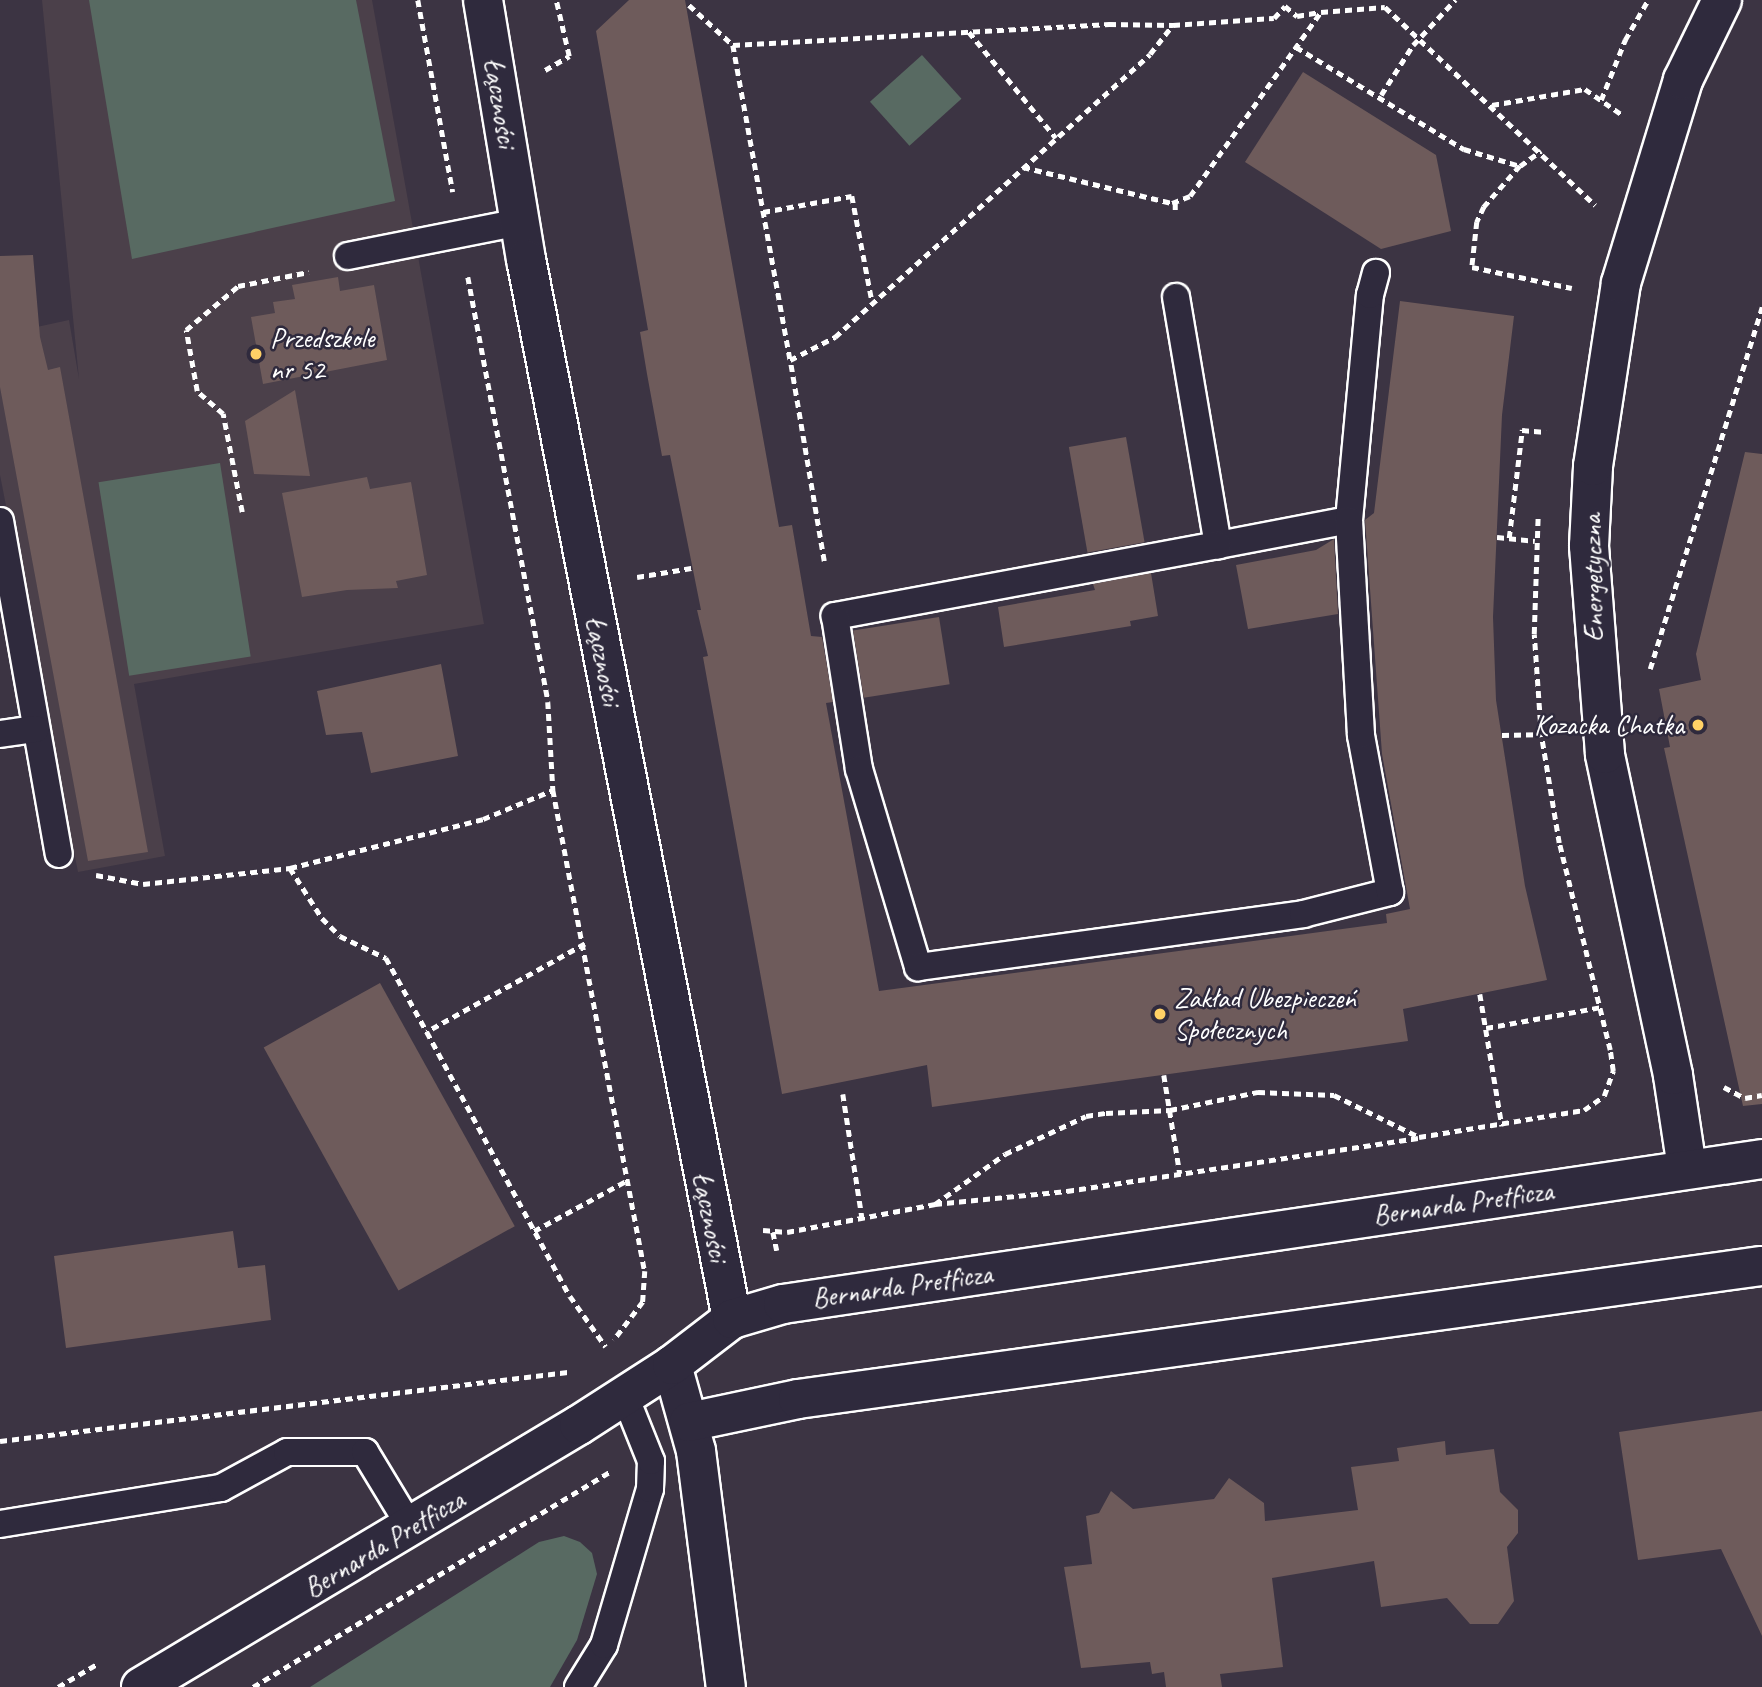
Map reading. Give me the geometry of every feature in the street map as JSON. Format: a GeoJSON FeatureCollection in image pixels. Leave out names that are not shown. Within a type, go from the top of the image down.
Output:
{"type":"FeatureCollection","features":[{"type":"Feature","properties":{"kind":"street","name":"Łączności"},"geometry":{"type":"LineString","coordinates":[[483,0],[519,222],[732,1319]]}},
{"type":"Feature","properties":{"kind":"street","name":"Energetyczna"},"geometry":{"type":"LineString","coordinates":[[1687,1168],[1673,1075],[1605,754],[1592,628],[1589,546],[1593,466],[1621,283],[1682,79],[1722,0]]}},
{"type":"Feature","properties":{"kind":"street","name":"Bernarda Pretficza"},"geometry":{"type":"LineString","coordinates":[[141,1687],[411,1528],[625,1396],[672,1365],[732,1319],[783,1304],[1762,1159]]}},
{"type":"Feature","properties":{"kind":"street"},"geometry":{"type":"LineString","coordinates":[[689,1422],[798,1399],[1762,1266]]}},
{"type":"Feature","properties":{"kind":"street"},"geometry":{"type":"LineString","coordinates":[[672,1365],[689,1422],[726,1687]]}},
{"type":"Feature","properties":{"kind":"lane"},"geometry":{"type":"LineString","coordinates":[[348,256],[519,222]]}},
{"type":"Feature","properties":{"kind":"lane"},"geometry":{"type":"LineString","coordinates":[[1349,520],[835,616],[859,769],[918,967],[1303,914],[1390,892],[1361,735],[1349,520],[1370,295],[1376,273]]}},
{"type":"Feature","properties":{"kind":"lane"},"geometry":{"type":"LineString","coordinates":[[1176,297],[1218,545]]}},
{"type":"Feature","properties":{"kind":"lane"},"geometry":{"type":"LineString","coordinates":[[0,521],[59,854]]}},
{"type":"Feature","properties":{"kind":"lane"},"geometry":{"type":"LineString","coordinates":[[0,734],[36,729]]}},
{"type":"Feature","properties":{"kind":"lane"},"geometry":{"type":"LineString","coordinates":[[578,1687],[604,1645],[624,1587],[650,1489],[647,1447],[625,1396]]}},
{"type":"Feature","properties":{"kind":"lane"},"geometry":{"type":"LineString","coordinates":[[0,1524],[221,1488],[287,1452],[365,1452],[411,1528]]}},
{"type":"Feature","properties":{"kind":"path"},"geometry":{"type":"LineString","coordinates":[[290,868],[322,918],[340,936],[386,958],[534,1231],[606,1347],[627,1329],[643,1302],[645,1271],[585,944],[553,790],[548,702],[418,0]]}},
{"type":"Feature","properties":{"kind":"path"},"geometry":{"type":"LineString","coordinates":[[733,45],[1274,18],[1288,0]]}},
{"type":"Feature","properties":{"kind":"path"},"geometry":{"type":"LineString","coordinates":[[1381,95],[1421,36],[1455,0]]}},
{"type":"Feature","properties":{"kind":"path"},"geometry":{"type":"LineString","coordinates":[[1601,100],[1625,40],[1648,0]]}},
{"type":"Feature","properties":{"kind":"path"},"geometry":{"type":"LineString","coordinates":[[689,5],[733,45],[824,561]]}},
{"type":"Feature","properties":{"kind":"path"},"geometry":{"type":"LineString","coordinates":[[1285,6],[1297,16],[1385,7],[1421,36],[1585,197]]}},
{"type":"Feature","properties":{"kind":"path"},"geometry":{"type":"LineString","coordinates":[[1023,167],[1175,202],[1191,196],[1321,12]]}},
{"type":"Feature","properties":{"kind":"path"},"geometry":{"type":"LineString","coordinates":[[790,360],[835,337],[1150,54],[1173,25]]}},
{"type":"Feature","properties":{"kind":"path"},"geometry":{"type":"LineString","coordinates":[[969,32],[1056,138]]}},
{"type":"Feature","properties":{"kind":"path"},"geometry":{"type":"LineString","coordinates":[[1296,47],[1381,95],[1464,149],[1520,166]]}},
{"type":"Feature","properties":{"kind":"path"},"geometry":{"type":"LineString","coordinates":[[1492,105],[1585,89],[1633,123]]}},
{"type":"Feature","properties":{"kind":"path"},"geometry":{"type":"LineString","coordinates":[[1541,151],[1520,166],[1484,207],[1477,222],[1472,267],[1579,288],[1577,294]]}},
{"type":"Feature","properties":{"kind":"path"},"geometry":{"type":"LineString","coordinates":[[763,212],[852,196],[873,302]]}},
{"type":"Feature","properties":{"kind":"path"},"geometry":{"type":"LineString","coordinates":[[1175,202],[1175,210]]}},
{"type":"Feature","properties":{"kind":"path"},"geometry":{"type":"LineString","coordinates":[[242,512],[223,414],[197,391],[186,330],[238,286],[332,268],[348,256]]}},
{"type":"Feature","properties":{"kind":"path"},"geometry":{"type":"LineString","coordinates":[[1647,683],[1654,649],[1762,307]]}},
{"type":"Feature","properties":{"kind":"path"},"geometry":{"type":"LineString","coordinates":[[1545,446],[1548,421]]}},
{"type":"Feature","properties":{"kind":"path"},"geometry":{"type":"LineString","coordinates":[[1509,538],[1522,430],[1546,432]]}},
{"type":"Feature","properties":{"kind":"path"},"geometry":{"type":"LineString","coordinates":[[777,1251],[773,1232],[935,1205],[994,1201],[1502,1126],[1584,1110],[1604,1096],[1614,1071],[1602,1007],[1559,843],[1541,734],[1534,634],[1535,541],[1539,500]]}},
{"type":"Feature","properties":{"kind":"path"},"geometry":{"type":"LineString","coordinates":[[1496,537],[1535,541]]}},
{"type":"Feature","properties":{"kind":"path"},"geometry":{"type":"LineString","coordinates":[[633,578],[691,568]]}},
{"type":"Feature","properties":{"kind":"path"},"geometry":{"type":"LineString","coordinates":[[1502,735],[1541,734]]}},
{"type":"Feature","properties":{"kind":"path"},"geometry":{"type":"LineString","coordinates":[[59,854],[94,874],[143,884],[290,868],[483,819],[553,790]]}},
{"type":"Feature","properties":{"kind":"path"},"geometry":{"type":"LineString","coordinates":[[426,1032],[585,944]]}},
{"type":"Feature","properties":{"kind":"path"},"geometry":{"type":"LineString","coordinates":[[1480,994],[1502,1126]]}},
{"type":"Feature","properties":{"kind":"path"},"geometry":{"type":"LineString","coordinates":[[1486,1028],[1602,1007]]}},
{"type":"Feature","properties":{"kind":"path"},"geometry":{"type":"LineString","coordinates":[[1720,1073],[1723,1086],[1745,1098],[1762,1095]]}},
{"type":"Feature","properties":{"kind":"path"},"geometry":{"type":"LineString","coordinates":[[1164,1075],[1180,1174]]}},
{"type":"Feature","properties":{"kind":"path"},"geometry":{"type":"LineString","coordinates":[[935,1205],[1005,1154],[1086,1116],[1170,1110],[1258,1092],[1334,1095],[1419,1138]]}},
{"type":"Feature","properties":{"kind":"path"},"geometry":{"type":"LineString","coordinates":[[843,1094],[862,1217]]}},
{"type":"Feature","properties":{"kind":"path"},"geometry":{"type":"LineString","coordinates":[[534,1231],[628,1181]]}},
{"type":"Feature","properties":{"kind":"path"},"geometry":{"type":"LineString","coordinates":[[253,1687],[647,1447]]}},
{"type":"Feature","properties":{"kind":"shaded area","name":"Przedszkole nr 52"},"geometry":{"type":"Polygon","coordinates":[[[42,0],[372,0],[484,624],[134,684],[165,856],[78,872],[0,475],[0,335],[69,320],[79,379],[42,0]]]}},
{"type":"Feature","properties":{"kind":"green space"},"geometry":{"type":"Polygon","coordinates":[[[89,0],[356,0],[395,201],[132,259],[89,0]]]}},
{"type":"Feature","properties":{"kind":"green space"},"geometry":{"type":"Polygon","coordinates":[[[922,55],[961,99],[909,146],[870,102],[922,55]]]}},
{"type":"Feature","properties":{"kind":"green space"},"geometry":{"type":"Polygon","coordinates":[[[220,463],[251,657],[129,676],[99,482],[220,463]]]}},
{"type":"Feature","properties":{"kind":"green space"},"geometry":{"type":"Polygon","coordinates":[[[564,1536],[580,1542],[592,1553],[597,1574],[577,1640],[550,1687],[310,1687],[539,1542],[564,1536]]]}},
{"type":"Feature","properties":{"kind":"building"},"geometry":{"type":"Polygon","coordinates":[[[629,0],[685,0],[779,527],[792,525],[811,636],[822,637],[833,702],[826,703],[879,991],[1387,923],[1386,914],[1410,909],[1382,754],[1365,520],[1374,513],[1400,301],[1514,316],[1502,415],[1493,617],[1496,700],[1525,886],[1547,980],[1403,1009],[1408,1041],[932,1107],[927,1065],[782,1094],[703,657],[708,656],[697,610],[701,610],[670,455],[662,456],[647,374],[640,332],[648,330],[596,31],[629,0]]]}},
{"type":"Feature","properties":{"kind":"building"},"geometry":{"type":"Polygon","coordinates":[[[1303,72],[1436,155],[1451,231],[1381,249],[1245,162],[1303,72]]]}},
{"type":"Feature","properties":{"kind":"building"},"geometry":{"type":"Polygon","coordinates":[[[33,255],[40,337],[48,370],[60,367],[148,852],[88,861],[0,387],[0,256],[33,255]]]}},
{"type":"Feature","properties":{"kind":"building"},"geometry":{"type":"Polygon","coordinates":[[[338,277],[340,291],[374,285],[387,360],[263,384],[251,317],[275,313],[273,302],[295,299],[292,285],[338,277]]]}},
{"type":"Feature","properties":{"kind":"building"},"geometry":{"type":"Polygon","coordinates":[[[295,390],[310,476],[254,474],[245,421],[295,390]]]}},
{"type":"Feature","properties":{"kind":"building"},"geometry":{"type":"Polygon","coordinates":[[[1126,437],[1145,542],[1087,552],[1069,447],[1126,437]]]}},
{"type":"Feature","properties":{"kind":"building"},"geometry":{"type":"Polygon","coordinates":[[[1745,452],[1762,454],[1762,1104],[1743,1106],[1664,748],[1670,747],[1659,689],[1701,680],[1696,654],[1745,452]]]}},
{"type":"Feature","properties":{"kind":"building"},"geometry":{"type":"Polygon","coordinates":[[[367,477],[370,489],[411,482],[427,575],[396,581],[398,588],[347,590],[302,597],[282,493],[367,477]]]}},
{"type":"Feature","properties":{"kind":"building"},"geometry":{"type":"Polygon","coordinates":[[[1334,539],[1338,614],[1248,629],[1236,565],[1316,550],[1334,539]]]}},
{"type":"Feature","properties":{"kind":"building"},"geometry":{"type":"Polygon","coordinates":[[[1151,573],[1158,616],[1130,621],[1131,626],[1004,647],[998,607],[1095,590],[1093,584],[1151,573]]]}},
{"type":"Feature","properties":{"kind":"building"},"geometry":{"type":"Polygon","coordinates":[[[939,617],[950,684],[864,698],[853,631],[939,617]]]}},
{"type":"Feature","properties":{"kind":"building"},"geometry":{"type":"Polygon","coordinates":[[[441,664],[458,756],[371,773],[362,732],[326,735],[317,691],[441,664]]]}},
{"type":"Feature","properties":{"kind":"building"},"geometry":{"type":"Polygon","coordinates":[[[380,983],[515,1226],[398,1291],[264,1047],[380,983]]]}},
{"type":"Feature","properties":{"kind":"building"},"geometry":{"type":"Polygon","coordinates":[[[233,1231],[238,1268],[265,1265],[271,1320],[66,1348],[54,1256],[233,1231]]]}},
{"type":"Feature","properties":{"kind":"building"},"geometry":{"type":"Polygon","coordinates":[[[1762,1411],[1762,1636],[1721,1549],[1638,1560],[1619,1432],[1762,1411]]]}},
{"type":"Feature","properties":{"kind":"building"},"geometry":{"type":"Polygon","coordinates":[[[1445,1441],[1446,1455],[1494,1449],[1500,1492],[1518,1510],[1518,1533],[1507,1547],[1514,1601],[1498,1624],[1470,1624],[1447,1598],[1381,1607],[1374,1561],[1272,1578],[1283,1667],[1220,1674],[1222,1687],[1166,1687],[1164,1672],[1152,1674],[1150,1662],[1081,1668],[1064,1567],[1092,1564],[1086,1516],[1099,1513],[1111,1491],[1133,1509],[1214,1499],[1229,1478],[1264,1503],[1265,1521],[1358,1510],[1351,1467],[1399,1461],[1397,1448],[1445,1441]]]}},
{"type":"Feature","properties":{"kind":"place","name":"Przedszkole nr 52"},"geometry":{"type":"Point","coordinates":[256,354]}},
{"type":"Feature","properties":{"kind":"place","name":"Kozacka Chatka"},"geometry":{"type":"Point","coordinates":[1698,725]}},
{"type":"Feature","properties":{"kind":"place","name":"Zakład Ubezpieczeń Społecznych"},"geometry":{"type":"Point","coordinates":[1160,1014]}}]}
